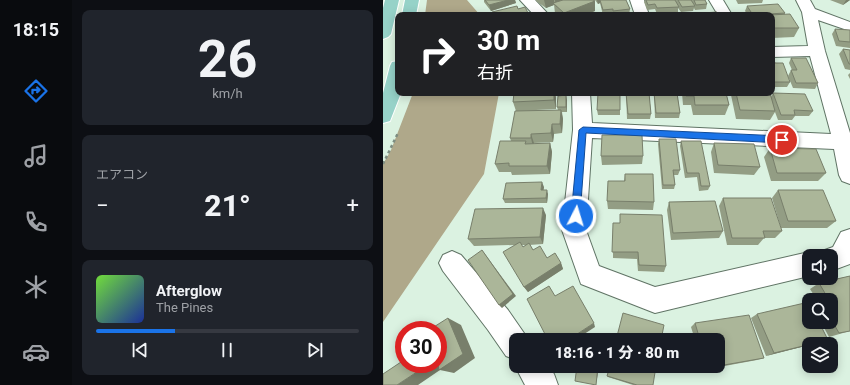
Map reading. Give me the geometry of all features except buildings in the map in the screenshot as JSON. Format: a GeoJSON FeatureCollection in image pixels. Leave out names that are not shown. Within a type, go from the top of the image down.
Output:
{"type":"FeatureCollection","features":[{"type":"Feature","properties":{"kind":"main road"},"geometry":{"type":"LineString","coordinates":[[383,34],[392,0]]}},
{"type":"Feature","properties":{"kind":"main road"},"geometry":{"type":"LineString","coordinates":[[410,12],[412,0]]}},
{"type":"Feature","properties":{"kind":"main road"},"geometry":{"type":"LineString","coordinates":[[383,116],[392,93],[395,80]]}},
{"type":"Feature","properties":{"kind":"street"},"geometry":{"type":"LineString","coordinates":[[527,0],[539,12]]}},
{"type":"Feature","properties":{"kind":"street"},"geometry":{"type":"LineString","coordinates":[[637,0],[641,12]]}},
{"type":"Feature","properties":{"kind":"street"},"geometry":{"type":"LineString","coordinates":[[716,0],[723,12]]}},
{"type":"Feature","properties":{"kind":"street"},"geometry":{"type":"LineString","coordinates":[[806,6],[850,27]]}},
{"type":"Feature","properties":{"kind":"street"},"geometry":{"type":"LineString","coordinates":[[806,6],[843,142],[850,175]]}},
{"type":"Feature","properties":{"kind":"street"},"geometry":{"type":"LineString","coordinates":[[775,52],[817,51]]}},
{"type":"Feature","properties":{"kind":"street"},"geometry":{"type":"LineString","coordinates":[[581,96],[583,130],[575,230],[590,275],[655,300],[802,266]]}},
{"type":"Feature","properties":{"kind":"street"},"geometry":{"type":"LineString","coordinates":[[583,130],[843,142]]}},
{"type":"Feature","properties":{"kind":"street"},"geometry":{"type":"LineString","coordinates":[[838,257],[841,256],[850,240]]}},
{"type":"Feature","properties":{"kind":"street"},"geometry":{"type":"LineString","coordinates":[[452,264],[498,320],[509,336]]}},
{"type":"Feature","properties":{"kind":"street"},"geometry":{"type":"LineString","coordinates":[[535,373],[543,385]]}},
{"type":"Feature","properties":{"kind":"shaded area"},"geometry":{"type":"Polygon","coordinates":[[[427,0],[467,0],[477,12],[425,12],[427,0]]]}},
{"type":"Feature","properties":{"kind":"shaded area"},"geometry":{"type":"Polygon","coordinates":[[[412,96],[498,96],[484,174],[383,322],[383,164],[391,150],[412,96]]]}},
{"type":"Feature","properties":{"kind":"route"},"geometry":{"type":"LineString","coordinates":[[576,216],[583,130],[782,140]]}}]}
